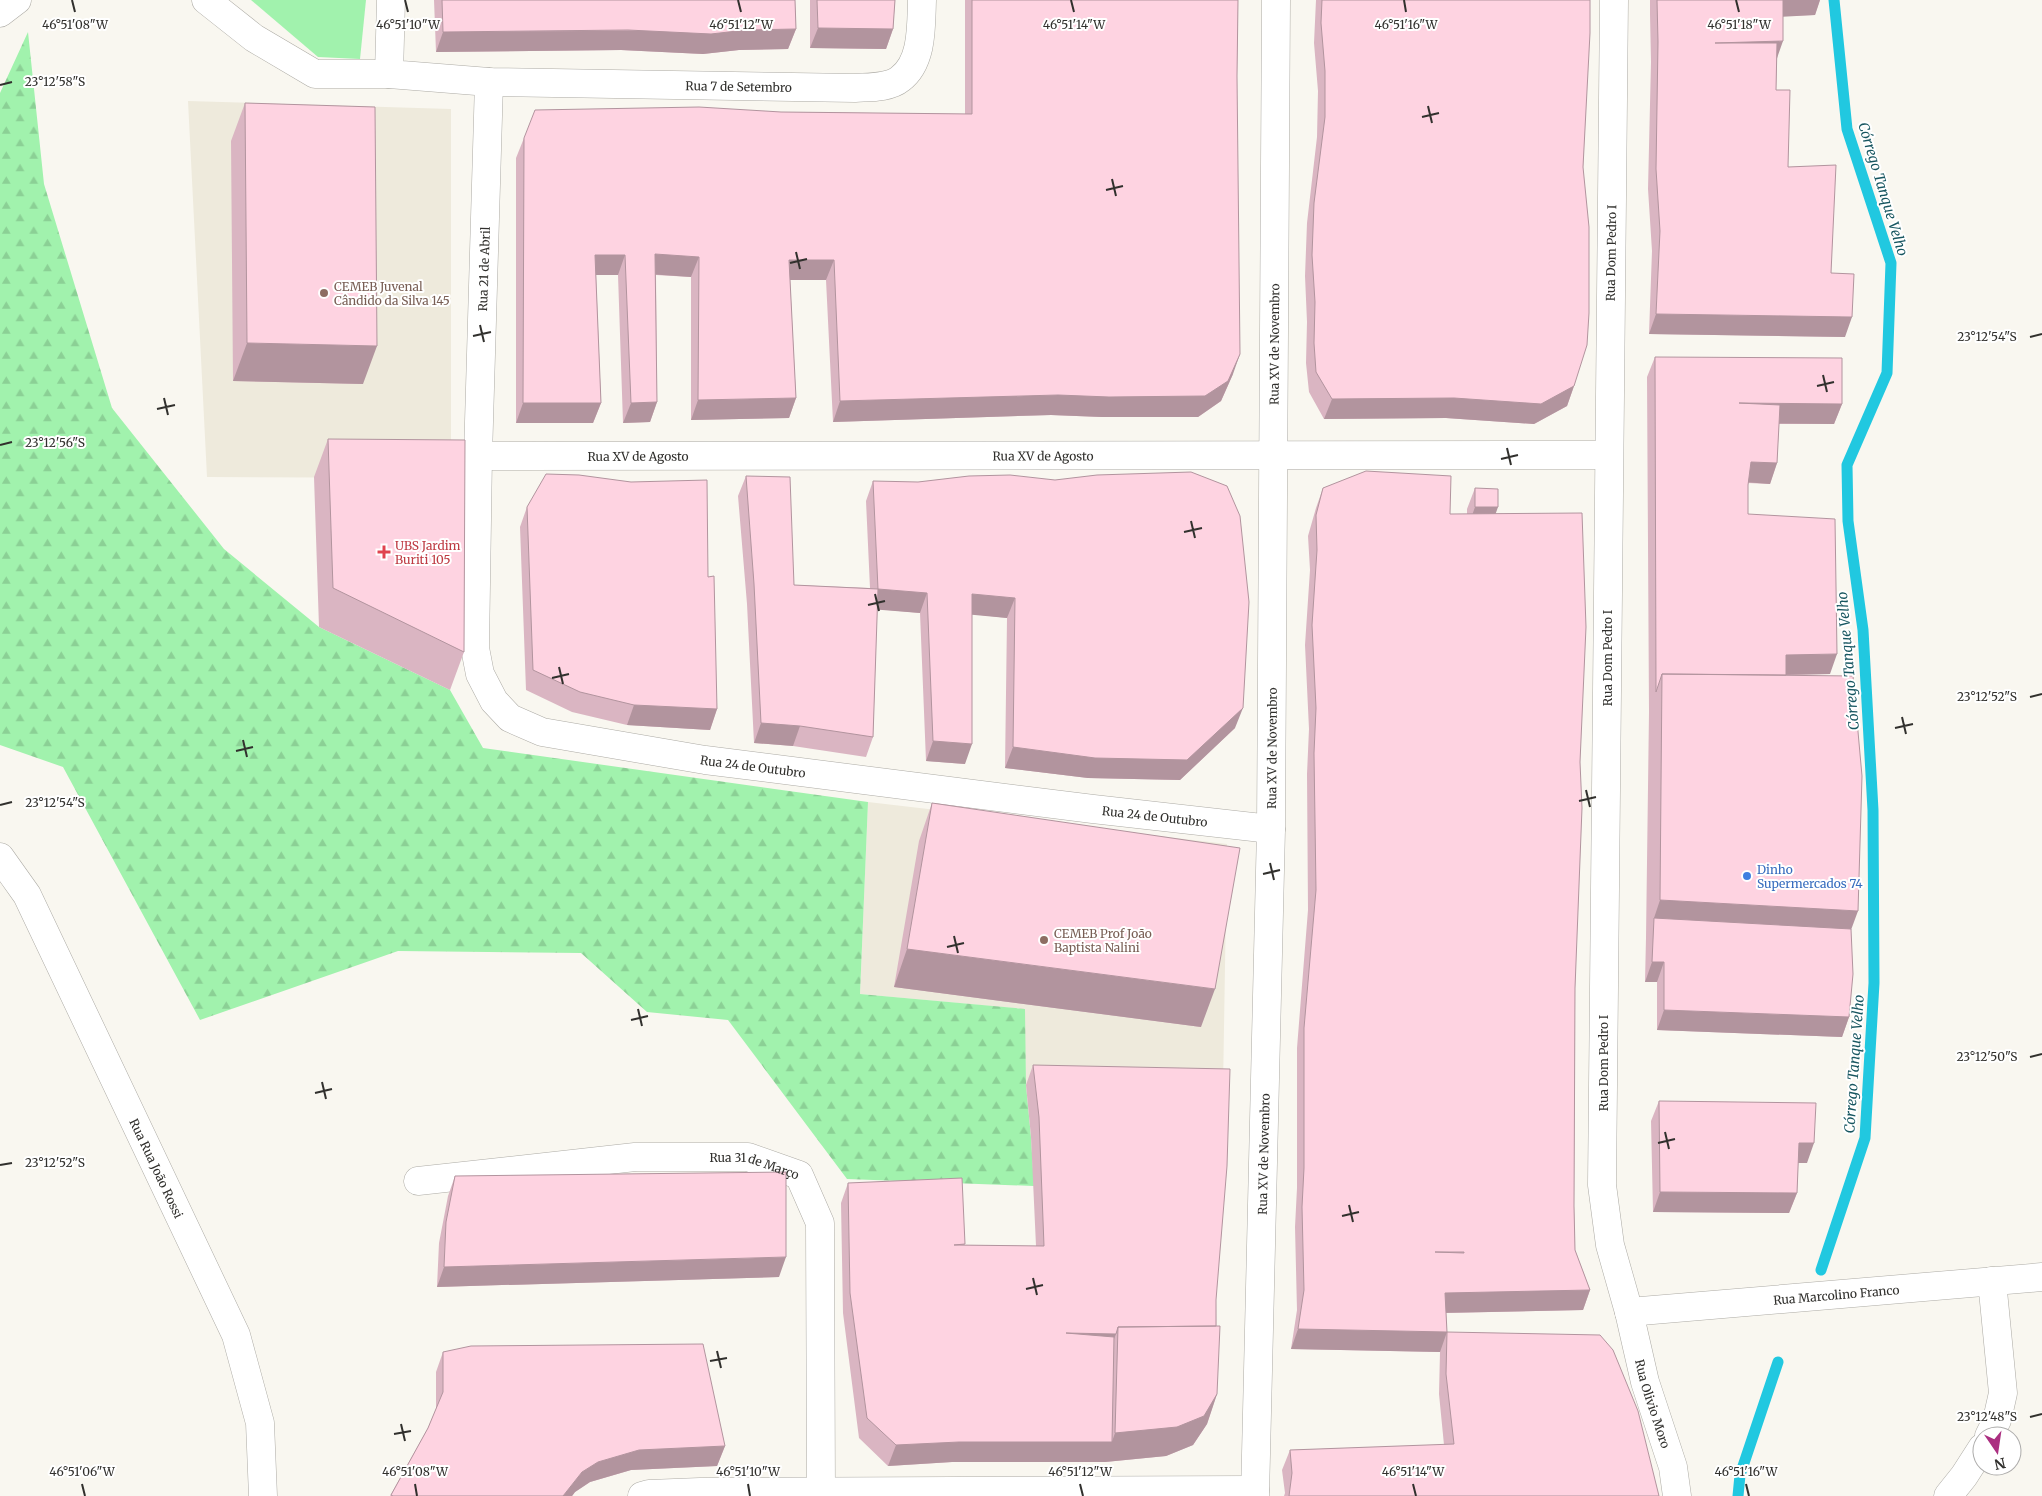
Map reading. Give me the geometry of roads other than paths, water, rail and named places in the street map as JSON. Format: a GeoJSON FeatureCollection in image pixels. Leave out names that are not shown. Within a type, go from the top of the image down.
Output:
{"type":"FeatureCollection","features":[{"type":"Feature","properties":{"kind":"street"},"geometry":{"type":"LineString","coordinates":[[0,13],[17,0]]}},
{"type":"Feature","properties":{"kind":"street","name":"Rua 7 de Setembro"},"geometry":{"type":"LineString","coordinates":[[206,0],[254,38],[316,74],[389,74],[489,82],[855,88],[880,86],[899,80],[913,65],[921,34],[922,0]]}},
{"type":"Feature","properties":{"kind":"street"},"geometry":{"type":"LineString","coordinates":[[389,74],[391,0]]}},
{"type":"Feature","properties":{"kind":"street","name":"Rua XV de Novembro"},"geometry":{"type":"LineString","coordinates":[[1255,1493],[1271,829],[1276,0]]}},
{"type":"Feature","properties":{"kind":"street","name":"Rua Dom Pedro I"},"geometry":{"type":"LineString","coordinates":[[1614,0],[1602,1185],[1610,1245],[1629,1312]]}},
{"type":"Feature","properties":{"kind":"street","name":"Rua 21 de Abril"},"geometry":{"type":"LineString","coordinates":[[478,456],[489,82]]}},
{"type":"Feature","properties":{"kind":"street","name":"Rua XV de Agosto"},"geometry":{"type":"LineString","coordinates":[[478,456],[1608,455]]}},
{"type":"Feature","properties":{"kind":"street","name":"Rua 24 de Outubro"},"geometry":{"type":"LineString","coordinates":[[478,456],[475,648],[480,674],[494,701],[510,718],[542,732],[705,760],[1094,810],[1271,829]]}},
{"type":"Feature","properties":{"kind":"street","name":"Rua Rua João Rossi"},"geometry":{"type":"LineString","coordinates":[[0,857],[27,895],[236,1335],[260,1422],[263,1496]]}},
{"type":"Feature","properties":{"kind":"street","name":"Rua 31 de Março"},"geometry":{"type":"LineString","coordinates":[[418,1181],[635,1157],[748,1157],[799,1175],[820,1223],[821,1492]]}},
{"type":"Feature","properties":{"kind":"street","name":"Rua Marcolino Franco"},"geometry":{"type":"LineString","coordinates":[[1629,1312],[2042,1276]]}},
{"type":"Feature","properties":{"kind":"street"},"geometry":{"type":"LineString","coordinates":[[1992,1281],[2003,1393],[1994,1426]]}},
{"type":"Feature","properties":{"kind":"street","name":"Rua Olivio Moro"},"geometry":{"type":"LineString","coordinates":[[1629,1312],[1644,1382],[1672,1467],[1677,1496]]}},
{"type":"Feature","properties":{"kind":"street"},"geometry":{"type":"LineString","coordinates":[[1948,1496],[1972,1464]]}},
{"type":"Feature","properties":{"kind":"street"},"geometry":{"type":"LineString","coordinates":[[642,1496],[649,1494],[700,1492],[1255,1493]]}},
{"type":"Feature","properties":{"kind":"waterway","name":"Córrego Tanque Velho"},"geometry":{"type":"LineString","coordinates":[[1821,1270],[1865,1138],[1874,983],[1873,810],[1863,630],[1848,521],[1847,465],[1887,373],[1891,263],[1847,129],[1834,0]]}},
{"type":"Feature","properties":{"kind":"waterway","name":"Córrego Tanque Velho"},"geometry":{"type":"LineString","coordinates":[[1738,1496],[1740,1475],[1778,1362]]}},
{"type":"Feature","properties":{"kind":"place","name":"CEMEB Juvenal Cândido da Silva 145"},"geometry":{"type":"Point","coordinates":[324,293]}},
{"type":"Feature","properties":{"kind":"place","name":"UBS Jardim Buriti 105"},"geometry":{"type":"Point","coordinates":[384,552]}},
{"type":"Feature","properties":{"kind":"place","name":"Dinho Supermercados 74"},"geometry":{"type":"Point","coordinates":[1747,876]}},
{"type":"Feature","properties":{"kind":"place","name":"CEMEB Prof João Baptista Nalini"},"geometry":{"type":"Point","coordinates":[1044,940]}}]}
